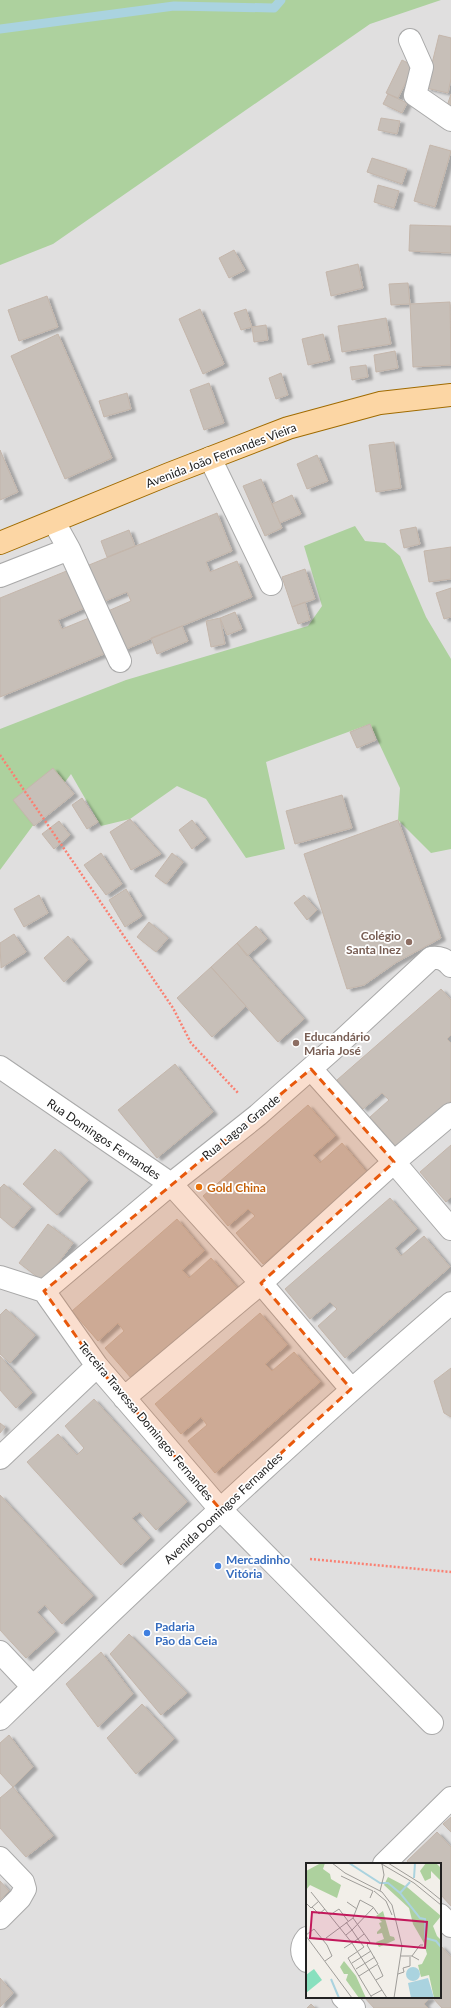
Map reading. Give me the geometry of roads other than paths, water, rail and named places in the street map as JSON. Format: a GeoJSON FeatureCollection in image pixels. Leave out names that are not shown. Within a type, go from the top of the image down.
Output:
{"type":"FeatureCollection","features":[{"type":"Feature","properties":{"kind":"main road","name":"Avenida João Fernandes Vieira"},"geometry":{"type":"LineString","coordinates":[[0,543],[288,428],[380,403],[451,395]]}},
{"type":"Feature","properties":{"kind":"street"},"geometry":{"type":"LineString","coordinates":[[410,40],[422,67],[415,95],[451,120]]}},
{"type":"Feature","properties":{"kind":"street"},"geometry":{"type":"LineString","coordinates":[[210,458],[270,584]]}},
{"type":"Feature","properties":{"kind":"street"},"geometry":{"type":"LineString","coordinates":[[54,522],[120,661]]}},
{"type":"Feature","properties":{"kind":"street"},"geometry":{"type":"LineString","coordinates":[[0,576],[68,549]]}},
{"type":"Feature","properties":{"kind":"street"},"geometry":{"type":"LineString","coordinates":[[445,962],[431,958],[423,964],[311,1069],[394,1162],[451,1229]]}},
{"type":"Feature","properties":{"kind":"street","name":"Rua Domingos Fernandes"},"geometry":{"type":"LineString","coordinates":[[0,1067],[171,1184],[44,1291]]}},
{"type":"Feature","properties":{"kind":"street","name":"Rua Lagoa Grande"},"geometry":{"type":"LineString","coordinates":[[171,1184],[258,1115],[311,1069]]}},
{"type":"Feature","properties":{"kind":"street"},"geometry":{"type":"LineString","coordinates":[[124,1398],[260,1283],[394,1162],[451,1114]]}},
{"type":"Feature","properties":{"kind":"street"},"geometry":{"type":"LineString","coordinates":[[171,1184],[260,1283],[351,1389]]}},
{"type":"Feature","properties":{"kind":"street"},"geometry":{"type":"LineString","coordinates":[[0,1277],[44,1291]]}},
{"type":"Feature","properties":{"kind":"street","name":"Terceira Travessa Domingos Fernandes"},"geometry":{"type":"LineString","coordinates":[[44,1291],[98,1366],[220,1509],[432,1723]]}},
{"type":"Feature","properties":{"kind":"street","name":"Avenida Domingos Fernandes"},"geometry":{"type":"LineString","coordinates":[[0,1719],[220,1509],[351,1389],[451,1303]]}},
{"type":"Feature","properties":{"kind":"street"},"geometry":{"type":"LineString","coordinates":[[0,1458],[98,1366]]}},
{"type":"Feature","properties":{"kind":"street"},"geometry":{"type":"LineString","coordinates":[[0,1652],[33,1687]]}},
{"type":"Feature","properties":{"kind":"street"},"geometry":{"type":"LineString","coordinates":[[387,1863],[451,1798]]}},
{"type":"Feature","properties":{"kind":"street"},"geometry":{"type":"LineString","coordinates":[[0,1858],[23,1882],[25,1889],[20,1898],[0,1918]]}},
{"type":"Feature","properties":{"kind":"street"},"geometry":{"type":"LineString","coordinates":[[441,1916],[451,1926]]}},
{"type":"Feature","properties":{"kind":"street"},"geometry":{"type":"LineString","coordinates":[[306,1940],[302,1946],[302,1953],[306,1959]]}},
{"type":"Feature","properties":{"kind":"street"},"geometry":{"type":"LineString","coordinates":[[344,1998],[354,2008]]}},
{"type":"Feature","properties":{"kind":"waterway"},"geometry":{"type":"LineString","coordinates":[[0,29],[174,6],[274,8],[281,0]]}},
{"type":"Feature","properties":{"kind":"place","name":"Colégio Santa Inez"},"geometry":{"type":"Point","coordinates":[409,942]}},
{"type":"Feature","properties":{"kind":"place","name":"Educandário Maria José"},"geometry":{"type":"Point","coordinates":[296,1043]}},
{"type":"Feature","properties":{"kind":"place","name":"Gold China"},"geometry":{"type":"Point","coordinates":[199,1187]}},
{"type":"Feature","properties":{"kind":"place","name":"Mercadinho Vitória"},"geometry":{"type":"Point","coordinates":[218,1566]}},
{"type":"Feature","properties":{"kind":"place","name":"Padaria Pão da Ceia"},"geometry":{"type":"Point","coordinates":[147,1633]}}]}
